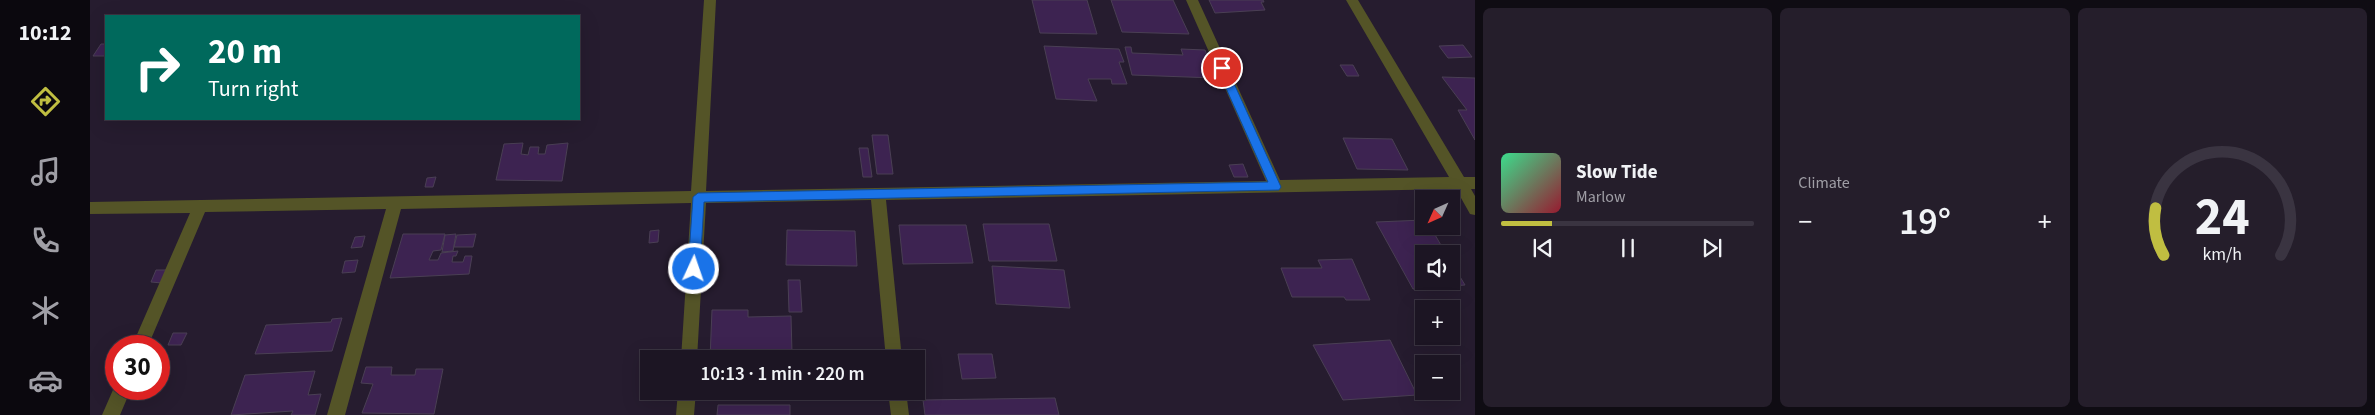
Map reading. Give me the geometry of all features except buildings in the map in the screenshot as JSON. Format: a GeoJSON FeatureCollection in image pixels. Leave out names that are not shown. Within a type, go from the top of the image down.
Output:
{"type":"FeatureCollection","features":[{"type":"Feature","properties":{"kind":"street"},"geometry":{"type":"LineString","coordinates":[[690,350],[710,0]]}},
{"type":"Feature","properties":{"kind":"street"},"geometry":{"type":"LineString","coordinates":[[1192,0],[1276,187]]}},
{"type":"Feature","properties":{"kind":"street"},"geometry":{"type":"LineString","coordinates":[[1352,0],[1468,183],[1475,209]]}},
{"type":"Feature","properties":{"kind":"street"},"geometry":{"type":"LineString","coordinates":[[90,208],[1468,183]]}},
{"type":"Feature","properties":{"kind":"street"},"geometry":{"type":"LineString","coordinates":[[878,194],[893,350]]}},
{"type":"Feature","properties":{"kind":"street"},"geometry":{"type":"LineString","coordinates":[[336,415],[395,203]]}},
{"type":"Feature","properties":{"kind":"street"},"geometry":{"type":"LineString","coordinates":[[145,335],[200,206]]}},
{"type":"Feature","properties":{"kind":"street"},"geometry":{"type":"LineString","coordinates":[[111,415],[117,400]]}},
{"type":"Feature","properties":{"kind":"street"},"geometry":{"type":"LineString","coordinates":[[686,415],[687,400]]}},
{"type":"Feature","properties":{"kind":"street"},"geometry":{"type":"LineString","coordinates":[[898,400],[900,415]]}},
{"type":"Feature","properties":{"kind":"route"},"geometry":{"type":"LineString","coordinates":[[694,269],[698,197],[1276,187],[1222,68]]}}]}
